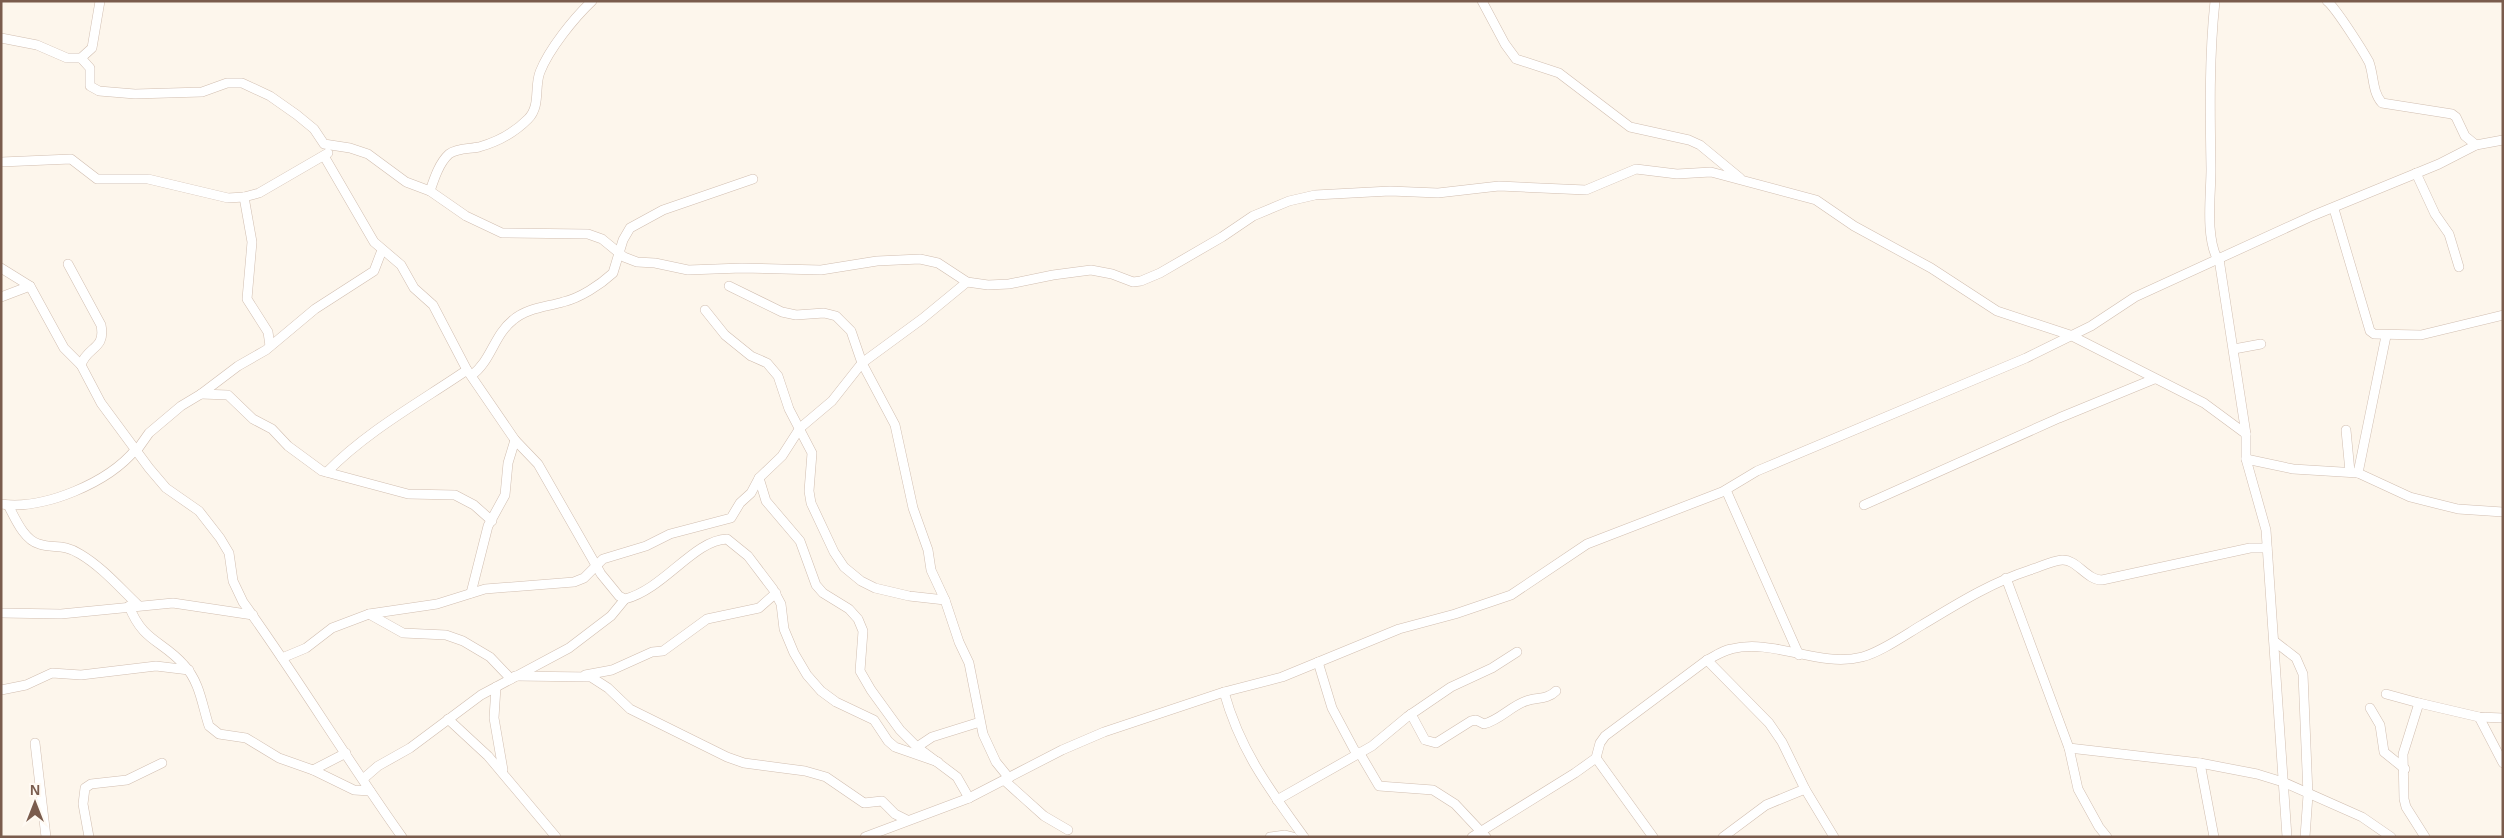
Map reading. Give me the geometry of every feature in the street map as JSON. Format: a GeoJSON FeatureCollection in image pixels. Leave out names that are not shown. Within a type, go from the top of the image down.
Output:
{"type":"FeatureCollection","features":[{"type":"Feature","properties":{"kind":"street"},"geometry":{"type":"LineString","coordinates":[[1,38],[37,45],[67,58],[81,58],[92,48],[100,1]]}},
{"type":"Feature","properties":{"kind":"street"},"geometry":{"type":"LineString","coordinates":[[430,191],[439,168],[448,156],[458,151],[480,147],[496,141],[529,118],[535,110],[537,82],[543,65],[565,31],[592,1]]}},
{"type":"Feature","properties":{"kind":"street"},"geometry":{"type":"LineString","coordinates":[[1482,1],[1504,44],[1516,59],[1559,73],[1630,127],[1689,140],[1700,145],[1744,181]]}},
{"type":"Feature","properties":{"kind":"street"},"geometry":{"type":"LineString","coordinates":[[2214,1],[2211,35],[2210,210],[2234,349],[2246,434],[2246,459],[2265,522],[2287,837]]}},
{"type":"Feature","properties":{"kind":"street"},"geometry":{"type":"LineString","coordinates":[[2327,1],[2337,12],[2369,63],[2376,94],[2382,103],[2452,114],[2456,117],[2465,136],[2476,145]]}},
{"type":"Feature","properties":{"kind":"street"},"geometry":{"type":"LineString","coordinates":[[81,58],[90,68],[90,86],[99,91],[135,94],[202,92],[231,82],[248,84],[270,96],[314,128],[324,144],[337,148],[350,148],[368,154],[406,182],[430,191],[466,216],[502,233],[588,234],[602,238],[624,258],[637,262],[655,263],[688,270],[742,268],[821,270],[877,261],[920,259],[938,263],[967,282],[988,285],[1009,284],[1091,270],[1112,274],[1133,282],[1160,274],[1253,216],[1289,201],[1316,195],[1390,191],[1438,193],[1499,186],[1586,190],[1628,171],[1644,169],[1676,174],[1711,172],[1816,200],[1854,226],[1931,268],[1997,311],[2070,335],[2204,403],[2246,434]]}},
{"type":"Feature","properties":{"kind":"street"},"geometry":{"type":"LineString","coordinates":[[865,837],[969,798],[1062,750],[1104,732],[1224,692],[1282,677],[1408,626],[1455,614],[1511,595],[1587,544],[1726,490],[1757,471],[2026,358],[2092,326],[2135,297],[2476,145],[2503,140]]}},
{"type":"Feature","properties":{"kind":"street"},"geometry":{"type":"LineString","coordinates":[[1,162],[71,159],[97,179],[148,179],[217,197],[244,197],[267,189],[337,148]]}},
{"type":"Feature","properties":{"kind":"street"},"geometry":{"type":"LineString","coordinates":[[324,156],[374,242],[402,265],[414,288],[433,305],[469,373],[515,440],[538,464],[596,566],[619,596],[625,599]]}},
{"type":"Feature","properties":{"kind":"street"},"geometry":{"type":"LineString","coordinates":[[2416,173],[2435,214],[2449,234],[2459,267]]}},
{"type":"Feature","properties":{"kind":"street"},"geometry":{"type":"LineString","coordinates":[[327,472],[361,442],[395,419],[414,403],[481,368],[497,340],[512,320],[524,312],[565,302],[613,273],[625,235],[630,228],[663,210],[753,179]]}},
{"type":"Feature","properties":{"kind":"street"},"geometry":{"type":"LineString","coordinates":[[244,197],[252,242],[246,299],[268,332],[270,346]]}},
{"type":"Feature","properties":{"kind":"street"},"geometry":{"type":"LineString","coordinates":[[2334,209],[2370,331],[2376,335],[2421,335],[2503,315]]}},
{"type":"Feature","properties":{"kind":"street"},"geometry":{"type":"LineString","coordinates":[[370,791],[354,790],[313,770],[279,758],[246,738],[213,731],[208,726],[198,688],[189,670],[182,662],[143,632],[138,625],[133,605],[104,572],[82,555],[62,546],[34,542],[5,505],[66,496],[101,478],[124,462],[160,422],[202,394],[232,370],[270,346],[315,309],[374,271],[382,250]]}},
{"type":"Feature","properties":{"kind":"street"},"geometry":{"type":"LineString","coordinates":[[68,264],[93,308],[103,335],[101,342],[83,358],[81,365]]}},
{"type":"Feature","properties":{"kind":"street"},"geometry":{"type":"LineString","coordinates":[[1,268],[30,286],[64,348],[81,365],[101,403],[136,450],[166,488],[193,506],[220,538],[229,553],[233,582],[237,591],[402,837]]}},
{"type":"Feature","properties":{"kind":"street"},"geometry":{"type":"LineString","coordinates":[[282,658],[306,648],[332,628],[369,614],[437,604],[485,589],[574,582],[584,578],[603,559],[646,546],[670,534],[731,518],[740,503],[751,493],[759,478],[782,456],[800,428],[832,400],[862,363],[922,319],[967,282]]}},
{"type":"Feature","properties":{"kind":"street"},"geometry":{"type":"LineString","coordinates":[[1,297],[30,286]]}},
{"type":"Feature","properties":{"kind":"street"},"geometry":{"type":"LineString","coordinates":[[729,286],[782,312],[796,315],[824,313],[836,316],[851,331],[862,363],[895,424],[913,508],[928,550],[931,570],[945,600],[959,642],[969,663],[982,734],[1007,779],[1044,816],[1068,830]]}},
{"type":"Feature","properties":{"kind":"street"},"geometry":{"type":"LineString","coordinates":[[705,310],[725,335],[751,356],[767,363],[778,376],[789,409],[812,453],[809,497],[834,552],[844,567],[861,582],[875,588],[909,596],[945,600]]}},
{"type":"Feature","properties":{"kind":"street"},"geometry":{"type":"LineString","coordinates":[[2354,472],[2386,336]]}},
{"type":"Feature","properties":{"kind":"street"},"geometry":{"type":"LineString","coordinates":[[2234,349],[2261,344]]}},
{"type":"Feature","properties":{"kind":"street"},"geometry":{"type":"LineString","coordinates":[[1864,505],[2059,418],[2154,379]]}},
{"type":"Feature","properties":{"kind":"street"},"geometry":{"type":"LineString","coordinates":[[202,394],[228,395],[253,419],[272,429],[292,450],[316,467],[327,472],[408,494],[455,495],[474,504],[492,521]]}},
{"type":"Feature","properties":{"kind":"street"},"geometry":{"type":"LineString","coordinates":[[2346,430],[2354,472]]}},
{"type":"Feature","properties":{"kind":"street"},"geometry":{"type":"LineString","coordinates":[[470,594],[480,564],[486,532],[506,495],[508,463],[515,440]]}},
{"type":"Feature","properties":{"kind":"street"},"geometry":{"type":"LineString","coordinates":[[2246,459],[2293,469],[2354,472],[2410,497],[2458,509],[2503,512]]}},
{"type":"Feature","properties":{"kind":"street"},"geometry":{"type":"LineString","coordinates":[[759,478],[766,501],[800,542],[816,584],[823,593],[849,609],[858,619],[863,631],[859,662],[862,676],[891,720],[917,747],[957,777],[969,798]]}},
{"type":"Feature","properties":{"kind":"street"},"geometry":{"type":"LineString","coordinates":[[1726,490],[1799,655]]}},
{"type":"Feature","properties":{"kind":"street"},"geometry":{"type":"LineString","coordinates":[[363,779],[378,766],[410,748],[448,719],[496,687],[569,648],[611,616],[625,599],[652,588],[699,550],[718,539],[727,539],[734,543],[758,569],[776,594],[782,604],[784,629],[794,653],[807,675],[821,691],[836,702],[874,720],[888,741],[896,747],[938,762]]}},
{"type":"Feature","properties":{"kind":"street"},"geometry":{"type":"LineString","coordinates":[[1472,837],[1483,834],[1527,802],[1560,784],[1596,758],[1600,743],[1605,736],[1707,660],[1724,651],[1748,647],[1779,649],[1799,655],[1835,659],[1862,657],[1904,636],[1982,588],[2006,578],[2065,560],[2092,579],[2102,580],[2250,548],[2267,548]]}},
{"type":"Feature","properties":{"kind":"street"},"geometry":{"type":"LineString","coordinates":[[2006,578],[2069,748],[2078,789],[2099,827],[2107,837]]}},
{"type":"Feature","properties":{"kind":"street"},"geometry":{"type":"LineString","coordinates":[[369,614],[403,634],[446,635],[463,640],[490,657],[513,678],[547,678],[612,670],[652,652],[663,651],[707,619],[759,608],[776,594]]}},
{"type":"Feature","properties":{"kind":"street"},"geometry":{"type":"LineString","coordinates":[[1,613],[61,614],[133,605],[173,603],[253,615]]}},
{"type":"Feature","properties":{"kind":"street"},"geometry":{"type":"LineString","coordinates":[[2274,641],[2296,658],[2302,668],[2308,795],[2305,837]]}},
{"type":"Feature","properties":{"kind":"street"},"geometry":{"type":"LineString","coordinates":[[1277,800],[1372,746],[1410,714],[1451,687],[1492,668],[1516,652]]}},
{"type":"Feature","properties":{"kind":"street"},"geometry":{"type":"LineString","coordinates":[[1707,660],[1769,723],[1782,742],[1805,789],[1834,837]]}},
{"type":"Feature","properties":{"kind":"street"},"geometry":{"type":"LineString","coordinates":[[1318,662],[1332,708],[1379,786],[1433,790],[1455,804],[1483,834]]}},
{"type":"Feature","properties":{"kind":"street"},"geometry":{"type":"LineString","coordinates":[[1,690],[26,685],[52,674],[81,676],[156,666],[189,670]]}},
{"type":"Feature","properties":{"kind":"street"},"geometry":{"type":"LineString","coordinates":[[582,675],[600,681],[630,709],[728,757],[744,763],[819,774],[864,803],[882,801],[895,814],[907,820]]}},
{"type":"Feature","properties":{"kind":"street"},"geometry":{"type":"LineString","coordinates":[[496,687],[494,718],[504,773]]}},
{"type":"Feature","properties":{"kind":"street"},"geometry":{"type":"LineString","coordinates":[[1410,714],[1425,740],[1436,743],[1472,721],[1476,720],[1484,724],[1492,722],[1526,701],[1546,698],[1556,691]]}},
{"type":"Feature","properties":{"kind":"street"},"geometry":{"type":"LineString","coordinates":[[1224,692],[1241,742],[1277,800],[1304,837]]}},
{"type":"Feature","properties":{"kind":"street"},"geometry":{"type":"LineString","coordinates":[[2386,694],[2479,717],[2503,718]]}},
{"type":"Feature","properties":{"kind":"street"},"geometry":{"type":"LineString","coordinates":[[2419,703],[2403,751],[2405,804],[2425,837]]}},
{"type":"Feature","properties":{"kind":"street"},"geometry":{"type":"LineString","coordinates":[[2370,708],[2380,725],[2384,752],[2405,769]]}},
{"type":"Feature","properties":{"kind":"street"},"geometry":{"type":"LineString","coordinates":[[2479,717],[2503,763]]}},
{"type":"Feature","properties":{"kind":"street"},"geometry":{"type":"LineString","coordinates":[[448,719],[504,773],[556,837]]}},
{"type":"Feature","properties":{"kind":"street"},"geometry":{"type":"LineString","coordinates":[[917,747],[932,737],[980,722]]}},
{"type":"Feature","properties":{"kind":"street"},"geometry":{"type":"LineString","coordinates":[[35,743],[46,837]]}},
{"type":"Feature","properties":{"kind":"street"},"geometry":{"type":"LineString","coordinates":[[2069,748],[2200,763],[2257,774],[2283,782],[2308,795],[2362,817],[2391,837]]}},
{"type":"Feature","properties":{"kind":"street"},"geometry":{"type":"LineString","coordinates":[[313,770],[346,753]]}},
{"type":"Feature","properties":{"kind":"street"},"geometry":{"type":"LineString","coordinates":[[1596,758],[1653,837]]}},
{"type":"Feature","properties":{"kind":"street"},"geometry":{"type":"LineString","coordinates":[[89,837],[83,801],[85,788],[91,784],[127,780],[162,763]]}},
{"type":"Feature","properties":{"kind":"street"},"geometry":{"type":"LineString","coordinates":[[2200,763],[2214,837]]}},
{"type":"Feature","properties":{"kind":"street"},"geometry":{"type":"LineString","coordinates":[[1723,837],[1766,805],[1805,789]]}},
{"type":"Feature","properties":{"kind":"street"},"geometry":{"type":"LineString","coordinates":[[1270,837],[1285,835],[1293,837]]}}]}
